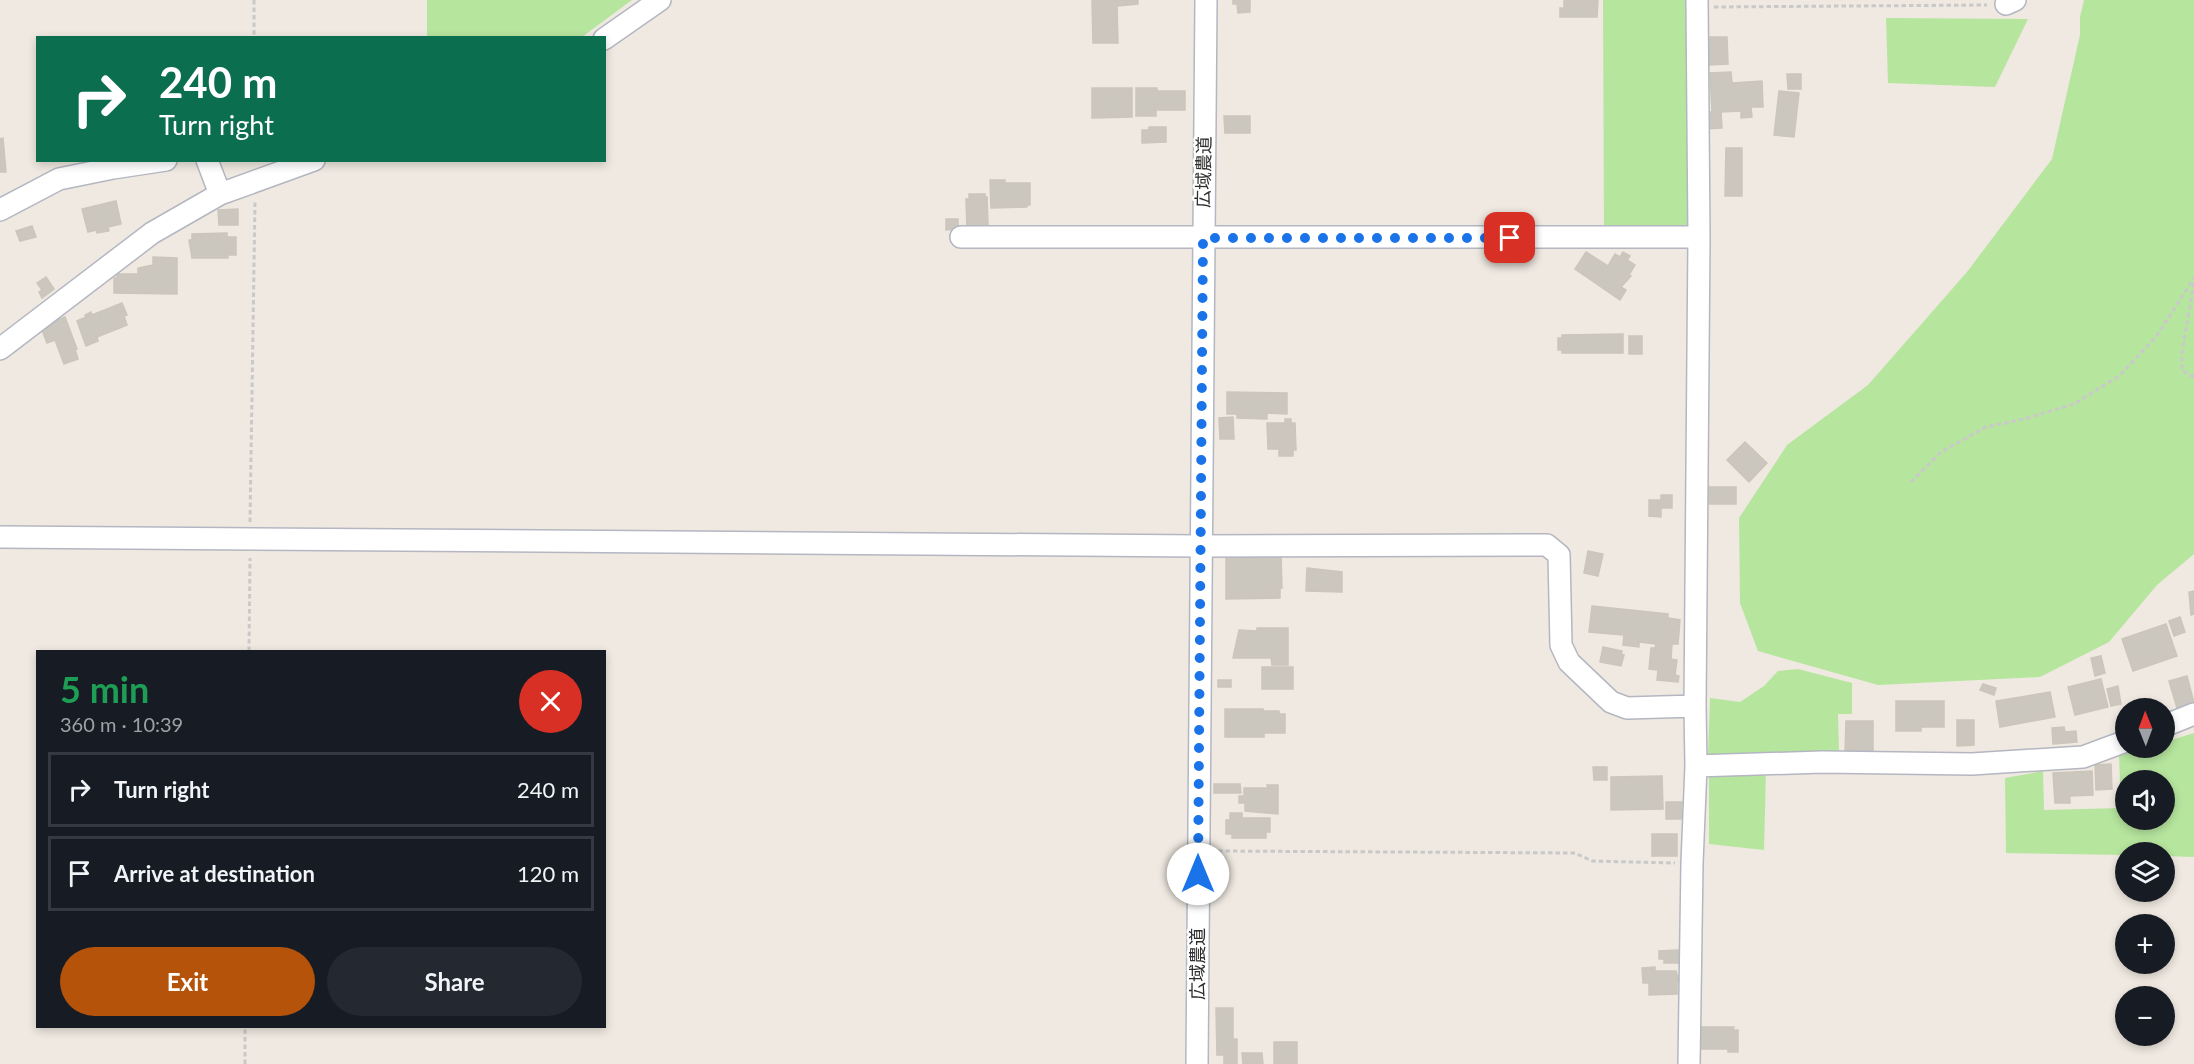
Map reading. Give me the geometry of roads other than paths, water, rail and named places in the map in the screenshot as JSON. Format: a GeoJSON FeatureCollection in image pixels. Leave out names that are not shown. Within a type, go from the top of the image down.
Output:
{"type":"FeatureCollection","features":[{"type":"Feature","properties":{"kind":"street"},"geometry":{"type":"LineString","coordinates":[[606,38],[660,0]]}},
{"type":"Feature","properties":{"kind":"street","name":"広域農道"},"geometry":{"type":"LineString","coordinates":[[1197,1064],[1206,0]]}},
{"type":"Feature","properties":{"kind":"street"},"geometry":{"type":"LineString","coordinates":[[1689,1064],[1696,766],[1699,237],[1696,3]]}},
{"type":"Feature","properties":{"kind":"street"},"geometry":{"type":"LineString","coordinates":[[0,210],[59,179],[153,162]]}},
{"type":"Feature","properties":{"kind":"street"},"geometry":{"type":"LineString","coordinates":[[208,162],[220,194]]}},
{"type":"Feature","properties":{"kind":"street"},"geometry":{"type":"LineString","coordinates":[[0,349],[152,233],[220,194],[309,162]]}},
{"type":"Feature","properties":{"kind":"street"},"geometry":{"type":"LineString","coordinates":[[962,237],[1699,237]]}},
{"type":"Feature","properties":{"kind":"street"},"geometry":{"type":"LineString","coordinates":[[0,537],[1200,546],[1547,544],[1559,555],[1561,645],[1569,662],[1611,702],[1628,708],[1695,706]]}},
{"type":"Feature","properties":{"kind":"street"},"geometry":{"type":"LineString","coordinates":[[2175,722],[2194,714]]}},
{"type":"Feature","properties":{"kind":"street"},"geometry":{"type":"LineString","coordinates":[[1696,766],[1822,762],[1972,764],[2083,757],[2115,745]]}}]}
